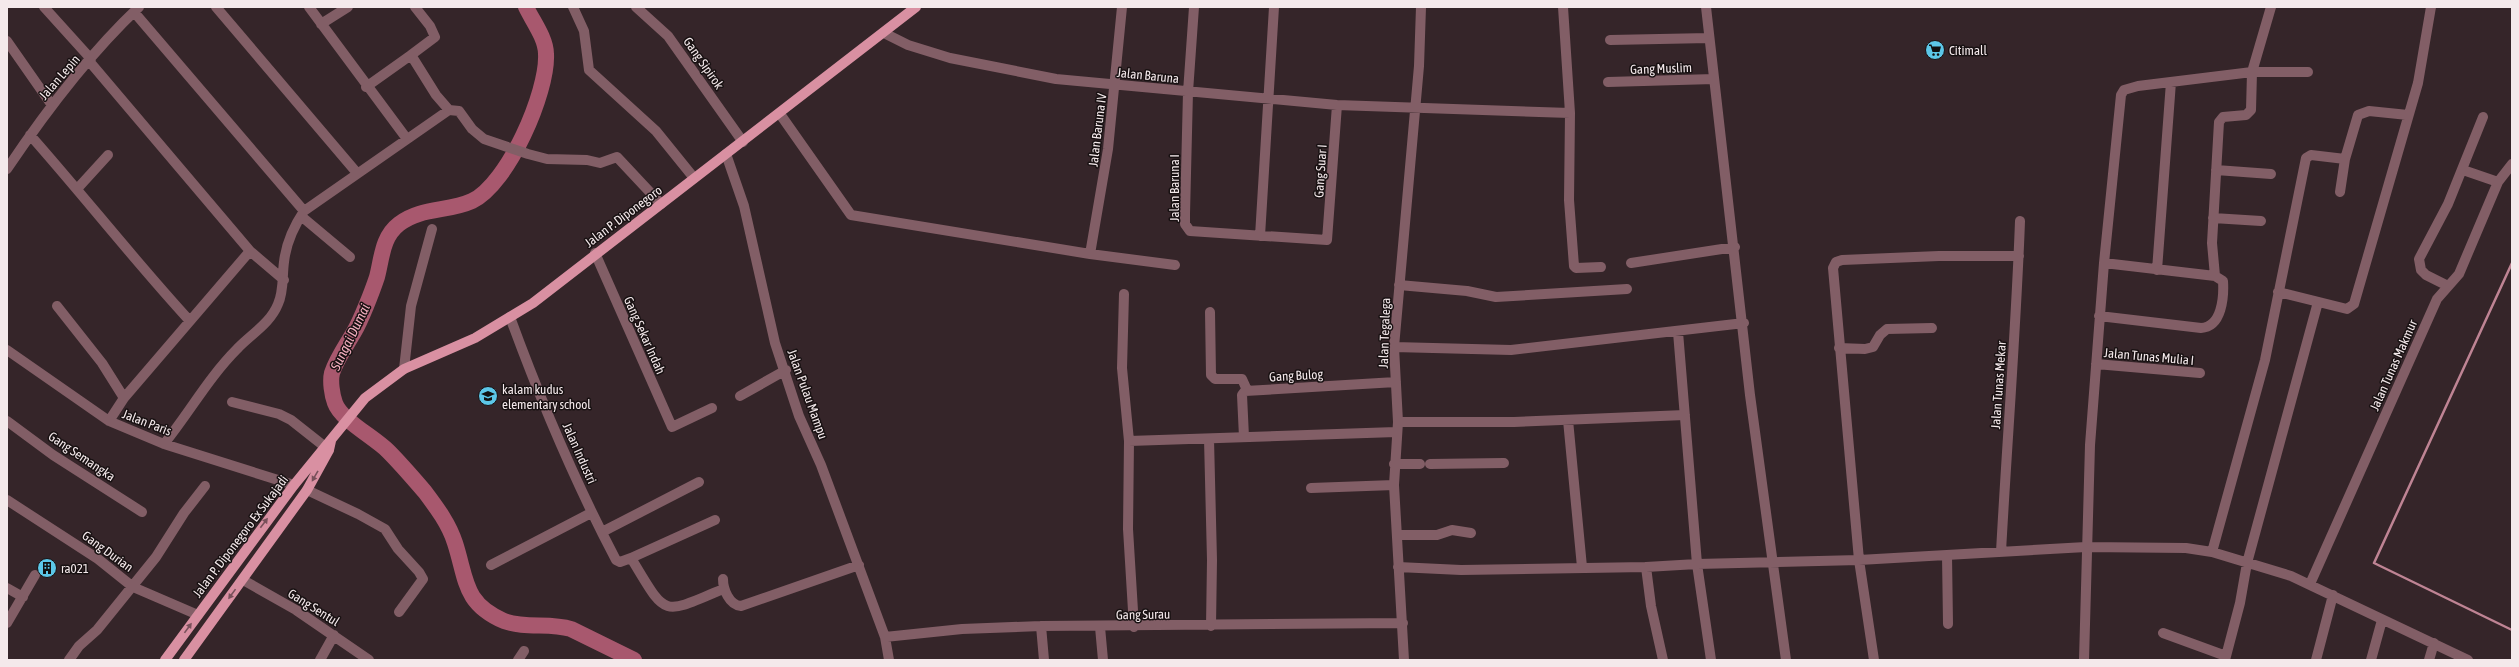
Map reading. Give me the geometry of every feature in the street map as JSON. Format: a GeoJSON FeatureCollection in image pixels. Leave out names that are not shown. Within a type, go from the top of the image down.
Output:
{"type":"FeatureCollection","features":[{"type":"Feature","properties":{"kind":"main road","name":"Jalan P. Diponegoro"},"geometry":{"type":"LineString","coordinates":[[339,431],[355,408],[365,398],[404,369],[475,338],[533,303],[595,253],[780,114],[916,7]]}},
{"type":"Feature","properties":{"kind":"main road","name":"Jalan P. Diponegoro Ex Sukajadi"},"geometry":{"type":"LineString","coordinates":[[165,660],[294,485],[339,431]]}},
{"type":"Feature","properties":{"kind":"main road"},"geometry":{"type":"LineString","coordinates":[[184,660],[307,490],[328,446]]}},
{"type":"Feature","properties":{"kind":"main road"},"geometry":{"type":"LineString","coordinates":[[198,615],[212,622]]}},
{"type":"Feature","properties":{"kind":"street"},"geometry":{"type":"LineString","coordinates":[[44,7],[250,251],[284,280]]}},
{"type":"Feature","properties":{"kind":"street"},"geometry":{"type":"LineString","coordinates":[[216,7],[357,173]]}},
{"type":"Feature","properties":{"kind":"street"},"geometry":{"type":"LineString","coordinates":[[309,7],[366,87],[407,139]]}},
{"type":"Feature","properties":{"kind":"street"},"geometry":{"type":"LineString","coordinates":[[321,24],[348,7]]}},
{"type":"Feature","properties":{"kind":"street"},"geometry":{"type":"LineString","coordinates":[[366,87],[435,37],[430,26],[415,7]]}},
{"type":"Feature","properties":{"kind":"street"},"geometry":{"type":"LineString","coordinates":[[573,7],[584,31],[589,70],[656,131],[694,178]]}},
{"type":"Feature","properties":{"kind":"street","name":"Gang Sipirok"},"geometry":{"type":"LineString","coordinates":[[636,7],[668,36],[743,142]]}},
{"type":"Feature","properties":{"kind":"street","name":"Jalan Baruna IV"},"geometry":{"type":"LineString","coordinates":[[1090,254],[1101,198],[1115,85],[1122,7]]}},
{"type":"Feature","properties":{"kind":"street","name":"Jalan Baruna I"},"geometry":{"type":"LineString","coordinates":[[1194,7],[1188,92],[1186,227],[1192,232],[1327,240]]}},
{"type":"Feature","properties":{"kind":"street"},"geometry":{"type":"LineString","coordinates":[[1260,236],[1274,7]]}},
{"type":"Feature","properties":{"kind":"street","name":"Jalan Tegalega"},"geometry":{"type":"LineString","coordinates":[[1404,660],[1394,485],[1397,427],[1394,347],[1416,108],[1421,7]]}},
{"type":"Feature","properties":{"kind":"street"},"geometry":{"type":"LineString","coordinates":[[1563,7],[1570,113],[1569,200],[1574,266],[1576,268],[1601,267]]}},
{"type":"Feature","properties":{"kind":"street"},"geometry":{"type":"LineString","coordinates":[[1706,7],[1772,562],[1786,660]]}},
{"type":"Feature","properties":{"kind":"street"},"geometry":{"type":"LineString","coordinates":[[2215,276],[2212,243],[2220,120],[2222,117],[2250,112],[2252,108],[2252,72],[2271,7]]}},
{"type":"Feature","properties":{"kind":"street"},"geometry":{"type":"LineString","coordinates":[[2278,292],[2346,309],[2354,304],[2418,83],[2431,7]]}},
{"type":"Feature","properties":{"kind":"street"},"geometry":{"type":"LineString","coordinates":[[137,9],[303,214],[350,258]]}},
{"type":"Feature","properties":{"kind":"street","name":"Jalan Lepin"},"geometry":{"type":"LineString","coordinates":[[7,169],[51,104],[111,35],[137,9]]}},
{"type":"Feature","properties":{"kind":"street","name":"Jalan Baruna"},"geometry":{"type":"LineString","coordinates":[[884,33],[917,49],[986,67],[1042,77],[1337,105],[1570,113]]}},
{"type":"Feature","properties":{"kind":"street"},"geometry":{"type":"LineString","coordinates":[[1610,40],[1709,38]]}},
{"type":"Feature","properties":{"kind":"street"},"geometry":{"type":"LineString","coordinates":[[7,41],[51,104]]}},
{"type":"Feature","properties":{"kind":"street"},"geometry":{"type":"LineString","coordinates":[[411,55],[436,95],[449,110]]}},
{"type":"Feature","properties":{"kind":"street"},"geometry":{"type":"LineString","coordinates":[[2084,660],[2086,547],[2096,364],[2120,94],[2128,88],[2252,72],[2308,72]]}},
{"type":"Feature","properties":{"kind":"street","name":"Gang Muslim"},"geometry":{"type":"LineString","coordinates":[[1608,82],[1714,80]]}},
{"type":"Feature","properties":{"kind":"street"},"geometry":{"type":"LineString","coordinates":[[2157,270],[2171,82]]}},
{"type":"Feature","properties":{"kind":"street","name":"Gang Suar I"},"geometry":{"type":"LineString","coordinates":[[1327,240],[1337,105]]}},
{"type":"Feature","properties":{"kind":"street"},"geometry":{"type":"LineString","coordinates":[[164,444],[237,348],[266,323],[278,304],[284,280],[284,262],[291,233],[303,214],[357,173],[449,110],[458,111],[478,135],[494,143],[528,154],[548,159],[586,160],[600,163],[617,157],[661,204]]}},
{"type":"Feature","properties":{"kind":"street"},"geometry":{"type":"LineString","coordinates":[[2340,192],[2345,159],[2356,119],[2360,113],[2369,111],[2408,115]]}},
{"type":"Feature","properties":{"kind":"street"},"geometry":{"type":"LineString","coordinates":[[780,114],[851,215],[1090,254],[1175,265]]}},
{"type":"Feature","properties":{"kind":"street"},"geometry":{"type":"LineString","coordinates":[[2448,286],[2426,275],[2421,270],[2419,259],[2463,170],[2483,117]]}},
{"type":"Feature","properties":{"kind":"street"},"geometry":{"type":"LineString","coordinates":[[30,136],[77,189],[141,267],[189,320]]}},
{"type":"Feature","properties":{"kind":"street","name":"Jalan Pulau Mampu"},"geometry":{"type":"LineString","coordinates":[[726,154],[744,206],[775,343],[786,370],[799,416],[821,465],[885,637],[889,660]]}},
{"type":"Feature","properties":{"kind":"street"},"geometry":{"type":"LineString","coordinates":[[77,189],[108,155]]}},
{"type":"Feature","properties":{"kind":"street"},"geometry":{"type":"LineString","coordinates":[[2212,552],[2265,360],[2306,158],[2311,155],[2345,159]]}},
{"type":"Feature","properties":{"kind":"street","name":"Jalan Tunas Makmur"},"geometry":{"type":"LineString","coordinates":[[2310,584],[2437,299],[2459,274],[2498,182],[2512,164]]}},
{"type":"Feature","properties":{"kind":"street"},"geometry":{"type":"LineString","coordinates":[[2216,170],[2271,174]]}},
{"type":"Feature","properties":{"kind":"street"},"geometry":{"type":"LineString","coordinates":[[2463,170],[2498,182]]}},
{"type":"Feature","properties":{"kind":"street"},"geometry":{"type":"LineString","coordinates":[[2213,218],[2261,222]]}},
{"type":"Feature","properties":{"kind":"street","name":"Jalan Tunas Mekar"},"geometry":{"type":"LineString","coordinates":[[2001,552],[2020,221]]}},
{"type":"Feature","properties":{"kind":"street"},"geometry":{"type":"LineString","coordinates":[[404,369],[411,306],[432,229]]}},
{"type":"Feature","properties":{"kind":"street"},"geometry":{"type":"LineString","coordinates":[[1631,263],[1735,247]]}},
{"type":"Feature","properties":{"kind":"street"},"geometry":{"type":"LineString","coordinates":[[109,421],[124,398],[189,320],[250,251]]}},
{"type":"Feature","properties":{"kind":"street","name":"Gang Sekar Indah"},"geometry":{"type":"LineString","coordinates":[[595,253],[672,427],[712,408]]}},
{"type":"Feature","properties":{"kind":"street"},"geometry":{"type":"LineString","coordinates":[[1874,660],[1859,560],[1832,273],[1834,265],[1838,261],[1939,256],[2019,256]]}},
{"type":"Feature","properties":{"kind":"street"},"geometry":{"type":"LineString","coordinates":[[2100,316],[2208,327],[2218,315],[2223,295],[2223,281],[2215,276],[2104,263]]}},
{"type":"Feature","properties":{"kind":"street"},"geometry":{"type":"LineString","coordinates":[[1399,285],[1467,291],[1496,297],[1627,289]]}},
{"type":"Feature","properties":{"kind":"street"},"geometry":{"type":"LineString","coordinates":[[1124,294],[1122,368],[1129,441],[1128,529],[1134,627]]}},
{"type":"Feature","properties":{"kind":"street"},"geometry":{"type":"LineString","coordinates":[[2163,633],[2226,658],[2240,603],[2247,563],[2318,302]]}},
{"type":"Feature","properties":{"kind":"street"},"geometry":{"type":"LineString","coordinates":[[57,306],[102,364],[124,398]]}},
{"type":"Feature","properties":{"kind":"street"},"geometry":{"type":"LineString","coordinates":[[1210,312],[1211,376],[1215,378],[1242,379],[1247,390],[1242,396],[1244,437]]}},
{"type":"Feature","properties":{"kind":"street","name":"Jalan Industri"},"geometry":{"type":"LineString","coordinates":[[510,317],[538,393],[591,513],[616,560],[620,562],[631,558]]}},
{"type":"Feature","properties":{"kind":"street"},"geometry":{"type":"LineString","coordinates":[[1394,347],[1512,350],[1678,332],[1744,323]]}},
{"type":"Feature","properties":{"kind":"street"},"geometry":{"type":"LineString","coordinates":[[1839,348],[1865,349],[1873,347],[1880,335],[1887,329],[1932,328]]}},
{"type":"Feature","properties":{"kind":"street"},"geometry":{"type":"LineString","coordinates":[[1678,332],[1697,564],[1711,660]]}},
{"type":"Feature","properties":{"kind":"street","name":"Jalan Paris"},"geometry":{"type":"LineString","coordinates":[[7,350],[109,421],[164,444],[294,485]]}},
{"type":"Feature","properties":{"kind":"street","name":"Jalan Tunas Mulia I"},"geometry":{"type":"LineString","coordinates":[[2096,364],[2200,373]]}},
{"type":"Feature","properties":{"kind":"street"},"geometry":{"type":"LineString","coordinates":[[740,396],[786,370]]}},
{"type":"Feature","properties":{"kind":"street","name":"Gang Bulog"},"geometry":{"type":"LineString","coordinates":[[1247,390],[1396,382]]}},
{"type":"Feature","properties":{"kind":"street"},"geometry":{"type":"LineString","coordinates":[[232,402],[279,414],[291,420],[328,446]]}},
{"type":"Feature","properties":{"kind":"street"},"geometry":{"type":"LineString","coordinates":[[1129,441],[1209,439],[1397,427],[1685,415]]}},
{"type":"Feature","properties":{"kind":"street"},"geometry":{"type":"LineString","coordinates":[[1568,420],[1582,567]]}},
{"type":"Feature","properties":{"kind":"street","name":"Gang Semangka"},"geometry":{"type":"LineString","coordinates":[[7,421],[53,454],[142,512]]}},
{"type":"Feature","properties":{"kind":"street"},"geometry":{"type":"LineString","coordinates":[[1209,439],[1212,560],[1211,626]]}},
{"type":"Feature","properties":{"kind":"street"},"geometry":{"type":"LineString","coordinates":[[1394,464],[1504,462]]}},
{"type":"Feature","properties":{"kind":"street"},"geometry":{"type":"LineString","coordinates":[[602,532],[699,482]]}},
{"type":"Feature","properties":{"kind":"street"},"geometry":{"type":"LineString","coordinates":[[1311,488],[1394,485]]}},
{"type":"Feature","properties":{"kind":"street"},"geometry":{"type":"LineString","coordinates":[[69,660],[76,650],[97,630],[132,587],[172,534],[184,513],[205,486]]}},
{"type":"Feature","properties":{"kind":"street"},"geometry":{"type":"LineString","coordinates":[[307,490],[385,529],[398,549],[419,572],[423,579],[399,612]]}},
{"type":"Feature","properties":{"kind":"street","name":"Gang Durian"},"geometry":{"type":"LineString","coordinates":[[7,500],[98,559],[132,587],[198,615]]}},
{"type":"Feature","properties":{"kind":"street"},"geometry":{"type":"LineString","coordinates":[[491,565],[591,513]]}},
{"type":"Feature","properties":{"kind":"street"},"geometry":{"type":"LineString","coordinates":[[714,520],[631,558],[654,596],[663,605],[680,608],[723,584],[737,606],[746,605],[859,565]]}},
{"type":"Feature","properties":{"kind":"street"},"geometry":{"type":"LineString","coordinates":[[1398,535],[1437,535],[1452,530],[1471,533]]}},
{"type":"Feature","properties":{"kind":"street"},"geometry":{"type":"LineString","coordinates":[[1398,567],[1461,570],[1646,567],[1697,564],[1859,560],[2086,547],[2186,548],[2212,552],[2310,584],[2382,620],[2468,660]]}},
{"type":"Feature","properties":{"kind":"street"},"geometry":{"type":"LineString","coordinates":[[1947,555],[1948,624]]}},
{"type":"Feature","properties":{"kind":"street"},"geometry":{"type":"LineString","coordinates":[[1646,567],[1651,606],[1663,660]]}},
{"type":"Feature","properties":{"kind":"street"},"geometry":{"type":"LineString","coordinates":[[7,623],[34,575]]}},
{"type":"Feature","properties":{"kind":"street","name":"Gang Sentul"},"geometry":{"type":"LineString","coordinates":[[243,580],[334,635],[369,660]]}},
{"type":"Feature","properties":{"kind":"street"},"geometry":{"type":"LineString","coordinates":[[7,588],[23,597]]}},
{"type":"Feature","properties":{"kind":"street"},"geometry":{"type":"LineString","coordinates":[[2316,660],[2333,595]]}},
{"type":"Feature","properties":{"kind":"street"},"geometry":{"type":"LineString","coordinates":[[2371,660],[2382,620]]}},
{"type":"Feature","properties":{"kind":"street","name":"Gang Surau"},"geometry":{"type":"LineString","coordinates":[[885,637],[962,629],[1041,626],[1134,627],[1403,624]]}},
{"type":"Feature","properties":{"kind":"street"},"geometry":{"type":"LineString","coordinates":[[1041,626],[1044,660]]}},
{"type":"Feature","properties":{"kind":"street"},"geometry":{"type":"LineString","coordinates":[[1100,627],[1103,660]]}},
{"type":"Feature","properties":{"kind":"street"},"geometry":{"type":"LineString","coordinates":[[320,660],[334,635]]}},
{"type":"Feature","properties":{"kind":"street"},"geometry":{"type":"LineString","coordinates":[[2429,660],[2434,643]]}},
{"type":"Feature","properties":{"kind":"street"},"geometry":{"type":"LineString","coordinates":[[518,660],[524,651]]}},
{"type":"Feature","properties":{"kind":"waterway","name":"Sungai Dumai"},"geometry":{"type":"LineString","coordinates":[[526,7],[544,42],[546,54],[545,71],[533,113],[512,157],[499,176],[486,191],[472,201],[454,207],[416,215],[407,219],[393,229],[386,241],[377,277],[363,313],[332,373],[332,392],[335,403],[344,416],[388,451],[425,492],[438,510],[452,536],[469,589],[481,606],[491,614],[504,621],[521,625],[555,626],[571,629],[634,660]]}},
{"type":"Feature","properties":{"kind":"waterway"},"geometry":{"type":"LineString","coordinates":[[2512,263],[2374,563],[2512,630]]}},
{"type":"Feature","properties":{"kind":"place","name":"Citimall"},"geometry":{"type":"Point","coordinates":[1935,50]}},
{"type":"Feature","properties":{"kind":"place","name":"kalam kudus elementary school"},"geometry":{"type":"Point","coordinates":[488,396]}},
{"type":"Feature","properties":{"kind":"place","name":"ra021"},"geometry":{"type":"Point","coordinates":[47,568]}}]}
